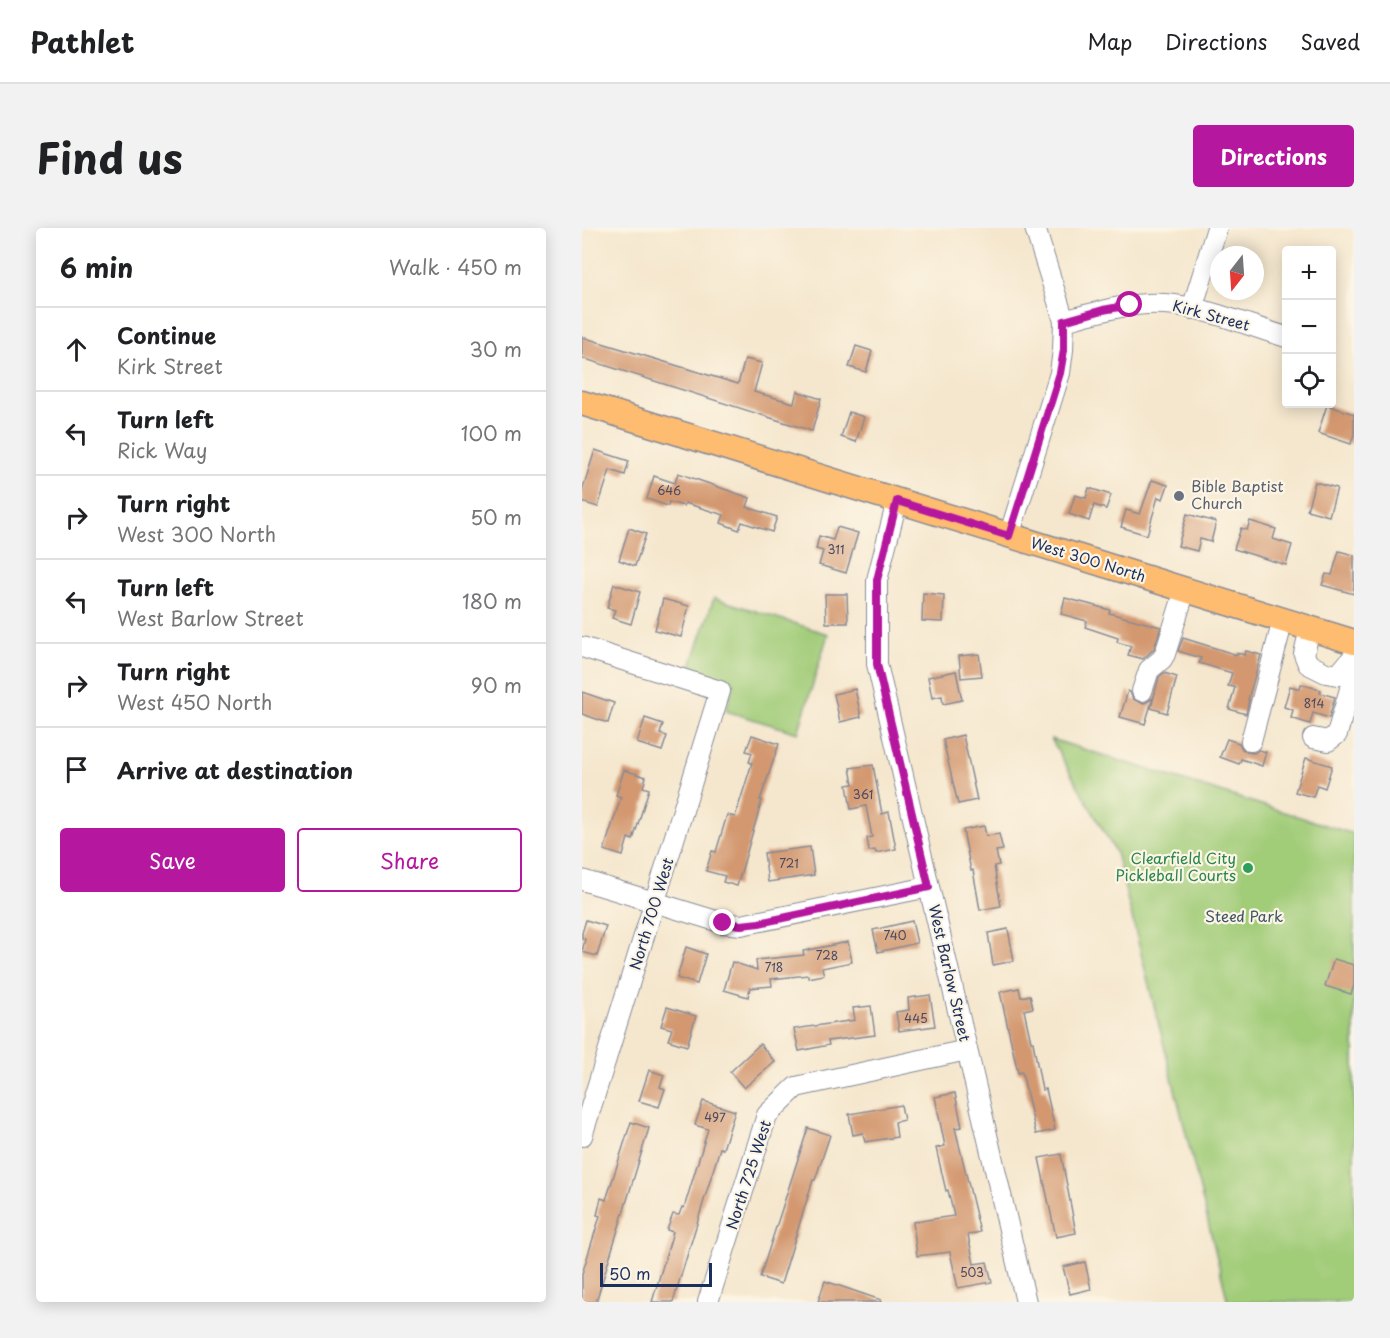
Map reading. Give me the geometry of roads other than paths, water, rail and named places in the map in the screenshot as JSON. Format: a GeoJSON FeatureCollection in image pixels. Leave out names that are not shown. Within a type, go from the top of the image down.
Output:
{"type":"FeatureCollection","features":[{"type":"Feature","properties":{"kind":"main road","name":"West 300 North"},"geometry":{"type":"LineString","coordinates":[[582,404],[1354,642]]}},
{"type":"Feature","properties":{"kind":"street"},"geometry":{"type":"LineString","coordinates":[[1009,536],[1060,373],[1064,350],[1064,321],[1035,228]]}},
{"type":"Feature","properties":{"kind":"street"},"geometry":{"type":"LineString","coordinates":[[1192,309],[1217,228]]}},
{"type":"Feature","properties":{"kind":"street","name":"Kirk Street"},"geometry":{"type":"LineString","coordinates":[[1064,321],[1130,305],[1165,304],[1192,309],[1282,336]]}},
{"type":"Feature","properties":{"kind":"street","name":"West Barlow Street"},"geometry":{"type":"LineString","coordinates":[[897,501],[877,580],[877,664],[1026,1302]]}},
{"type":"Feature","properties":{"kind":"street"},"geometry":{"type":"LineString","coordinates":[[1142,691],[1149,670],[1165,654],[1185,590]]}},
{"type":"Feature","properties":{"kind":"street"},"geometry":{"type":"LineString","coordinates":[[1251,741],[1283,620]]}},
{"type":"Feature","properties":{"kind":"street"},"geometry":{"type":"LineString","coordinates":[[1310,628],[1304,654],[1308,664],[1326,673],[1338,675],[1354,659]]}},
{"type":"Feature","properties":{"kind":"street","name":"North 700 West"},"geometry":{"type":"LineString","coordinates":[[582,647],[720,691],[582,1136]]}},
{"type":"Feature","properties":{"kind":"street"},"geometry":{"type":"LineString","coordinates":[[1313,738],[1328,741],[1337,734],[1354,675]]}},
{"type":"Feature","properties":{"kind":"street"},"geometry":{"type":"LineString","coordinates":[[582,880],[723,923],[741,925],[929,887]]}},
{"type":"Feature","properties":{"kind":"street","name":"North 725 West"},"geometry":{"type":"LineString","coordinates":[[708,1302],[767,1115],[796,1087],[967,1050]]}},
{"type":"Feature","properties":{"kind":"place","name":"Bible Baptist Church"},"geometry":{"type":"Point","coordinates":[1179,496]}},
{"type":"Feature","properties":{"kind":"place","name":"Clearfield City Pickleball Courts"},"geometry":{"type":"Point","coordinates":[1248,868]}},
{"type":"Feature","properties":{"kind":"park label","name":"Steed Park"},"geometry":{"type":"Point","coordinates":[1244,917]}}]}
